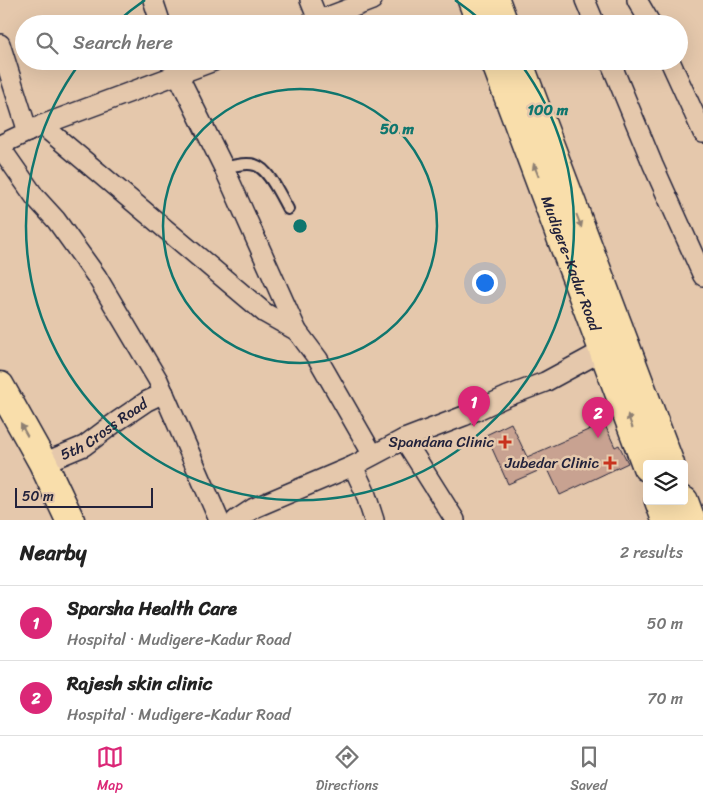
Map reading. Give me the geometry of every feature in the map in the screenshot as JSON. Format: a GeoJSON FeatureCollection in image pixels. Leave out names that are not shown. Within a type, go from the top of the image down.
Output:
{"type":"FeatureCollection","features":[{"type":"Feature","properties":{"kind":"main road"},"geometry":{"type":"LineString","coordinates":[[472,0],[478,15]]}},
{"type":"Feature","properties":{"kind":"main road"},"geometry":{"type":"LineString","coordinates":[[495,0],[501,15]]}},
{"type":"Feature","properties":{"kind":"main road","name":"Mudigere-Kadur Road"},"geometry":{"type":"LineString","coordinates":[[498,70],[644,460]]}},
{"type":"Feature","properties":{"kind":"main road","name":"Mudigere-Kadur Road"},"geometry":{"type":"LineString","coordinates":[[521,70],[668,460]]}},
{"type":"Feature","properties":{"kind":"main road"},"geometry":{"type":"LineString","coordinates":[[0,386],[42,463],[63,518]]}},
{"type":"Feature","properties":{"kind":"main road"},"geometry":{"type":"LineString","coordinates":[[660,505],[666,520]]}},
{"type":"Feature","properties":{"kind":"main road"},"geometry":{"type":"LineString","coordinates":[[685,505],[691,520]]}},
{"type":"Feature","properties":{"kind":"street"},"geometry":{"type":"LineString","coordinates":[[153,0],[158,15]]}},
{"type":"Feature","properties":{"kind":"street"},"geometry":{"type":"LineString","coordinates":[[310,0],[313,15]]}},
{"type":"Feature","properties":{"kind":"street"},"geometry":{"type":"LineString","coordinates":[[332,15],[372,0]]}},
{"type":"Feature","properties":{"kind":"street"},"geometry":{"type":"LineString","coordinates":[[585,0],[591,15]]}},
{"type":"Feature","properties":{"kind":"street"},"geometry":{"type":"LineString","coordinates":[[638,0],[646,15]]}},
{"type":"Feature","properties":{"kind":"street"},"geometry":{"type":"LineString","coordinates":[[0,44],[35,129],[265,313],[297,331]]}},
{"type":"Feature","properties":{"kind":"street"},"geometry":{"type":"LineString","coordinates":[[171,70],[0,146],[97,277],[158,380],[219,520]]}},
{"type":"Feature","properties":{"kind":"street"},"geometry":{"type":"LineString","coordinates":[[177,70],[224,168],[297,331],[318,359],[373,455]]}},
{"type":"Feature","properties":{"kind":"street"},"geometry":{"type":"LineString","coordinates":[[614,70],[653,165],[703,276]]}},
{"type":"Feature","properties":{"kind":"street"},"geometry":{"type":"LineString","coordinates":[[674,70],[703,132]]}},
{"type":"Feature","properties":{"kind":"street"},"geometry":{"type":"LineString","coordinates":[[236,520],[254,508],[353,466],[404,439],[545,382],[604,350]]}},
{"type":"Feature","properties":{"kind":"street","name":"5th Cross Road"},"geometry":{"type":"LineString","coordinates":[[42,463],[84,446],[124,416],[164,392]]}},
{"type":"Feature","properties":{"kind":"street"},"geometry":{"type":"LineString","coordinates":[[404,439],[455,520]]}},
{"type":"Feature","properties":{"kind":"street"},"geometry":{"type":"LineString","coordinates":[[353,466],[366,492],[374,520]]}},
{"type":"Feature","properties":{"kind":"lane"},"geometry":{"type":"LineString","coordinates":[[224,168],[246,164],[256,165],[270,178],[288,209]]}},
{"type":"Feature","properties":{"kind":"building"},"geometry":{"type":"Polygon","coordinates":[[[511,423],[527,457],[604,423],[615,447],[619,445],[628,463],[560,495],[547,467],[508,484],[486,435],[511,423]]]}},
{"type":"Feature","properties":{"kind":"place","name":"Sparsha Health Care"},"geometry":{"type":"Point","coordinates":[474,427]}},
{"type":"Feature","properties":{"kind":"place","name":"Rajesh skin clinic"},"geometry":{"type":"Point","coordinates":[598,438]}},
{"type":"Feature","properties":{"kind":"place","name":"Spandana Clinic"},"geometry":{"type":"Point","coordinates":[505,442]}},
{"type":"Feature","properties":{"kind":"place","name":"Jubedar Clinic"},"geometry":{"type":"Point","coordinates":[610,463]}}]}
